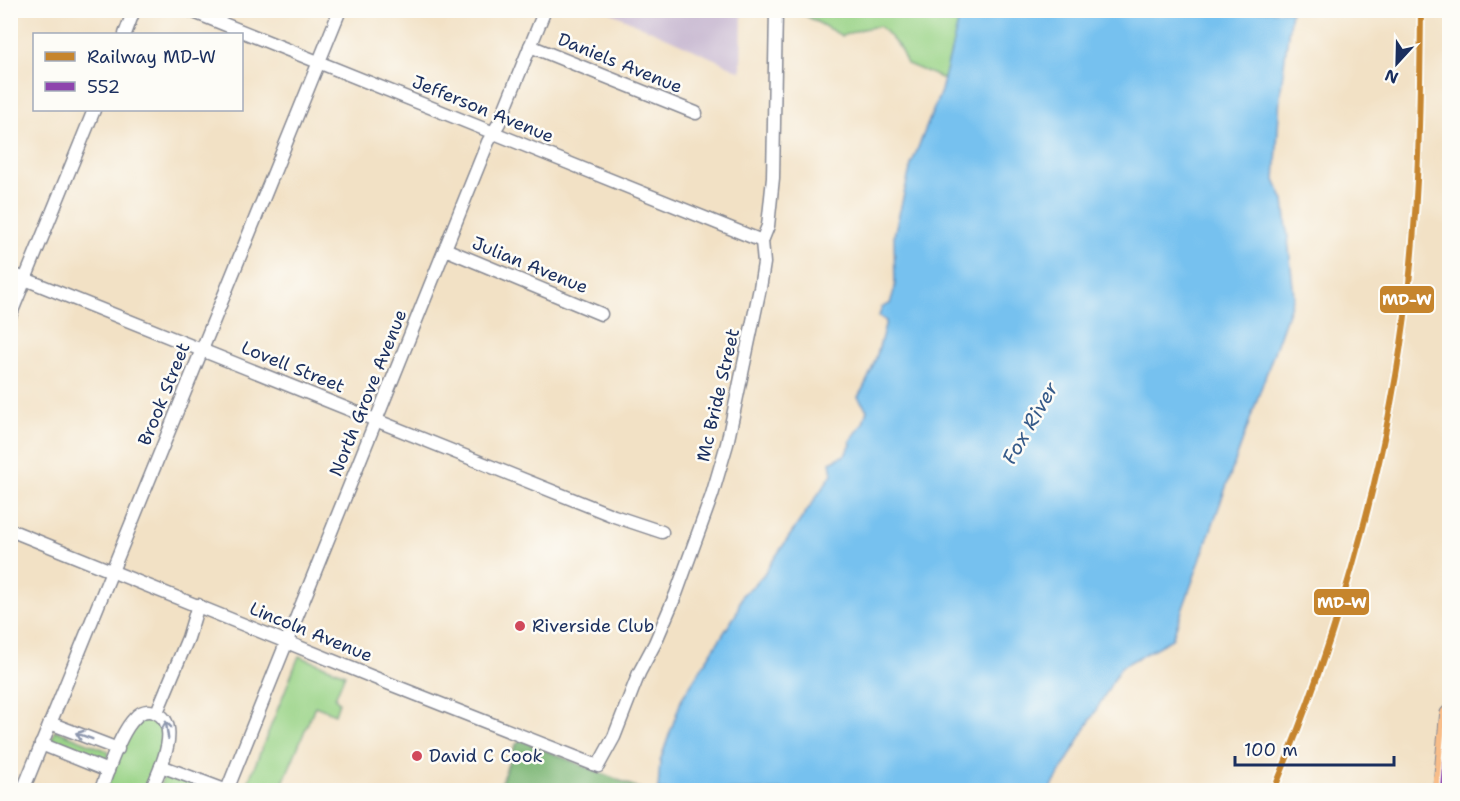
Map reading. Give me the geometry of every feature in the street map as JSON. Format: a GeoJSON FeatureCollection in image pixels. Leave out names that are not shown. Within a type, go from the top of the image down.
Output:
{"type":"FeatureCollection","features":[{"type":"Feature","properties":{"kind":"main road"},"geometry":{"type":"LineString","coordinates":[[1443,790],[1449,715]]}},
{"type":"Feature","properties":{"kind":"street"},"geometry":{"type":"LineString","coordinates":[[125,33],[134,10]]}},
{"type":"Feature","properties":{"kind":"street","name":"Jefferson Avenue"},"geometry":{"type":"LineString","coordinates":[[189,10],[762,241]]}},
{"type":"Feature","properties":{"kind":"street","name":"Brook Street"},"geometry":{"type":"LineString","coordinates":[[23,790],[340,10]]}},
{"type":"Feature","properties":{"kind":"street","name":"North Grove Avenue"},"geometry":{"type":"LineString","coordinates":[[226,790],[288,642],[445,249],[545,10]]}},
{"type":"Feature","properties":{"kind":"street","name":"Mc Bride Street"},"geometry":{"type":"LineString","coordinates":[[598,766],[614,737],[639,673],[676,594],[712,495],[727,444],[764,263],[762,241],[768,226],[773,178],[776,10]]}},
{"type":"Feature","properties":{"kind":"street","name":"Daniels Avenue"},"geometry":{"type":"LineString","coordinates":[[530,46],[696,112]]}},
{"type":"Feature","properties":{"kind":"street"},"geometry":{"type":"LineString","coordinates":[[10,316],[94,111]]}},
{"type":"Feature","properties":{"kind":"street","name":"Julian Avenue"},"geometry":{"type":"LineString","coordinates":[[445,249],[601,314]]}},
{"type":"Feature","properties":{"kind":"street","name":"Lovell Street"},"geometry":{"type":"LineString","coordinates":[[10,273],[614,516],[662,532]]}},
{"type":"Feature","properties":{"kind":"street","name":"Lincoln Avenue"},"geometry":{"type":"LineString","coordinates":[[10,530],[598,766]]}},
{"type":"Feature","properties":{"kind":"street"},"geometry":{"type":"LineString","coordinates":[[157,712],[188,638],[198,605]]}},
{"type":"Feature","properties":{"kind":"street"},"geometry":{"type":"LineString","coordinates":[[101,790],[126,729],[135,718],[144,712],[157,712],[168,725],[168,739],[153,790]]}},
{"type":"Feature","properties":{"kind":"street"},"geometry":{"type":"LineString","coordinates":[[50,723],[118,749]]}},
{"type":"Feature","properties":{"kind":"street"},"geometry":{"type":"LineString","coordinates":[[41,744],[108,771]]}},
{"type":"Feature","properties":{"kind":"street"},"geometry":{"type":"LineString","coordinates":[[161,766],[226,790]]}},
{"type":"Feature","properties":{"kind":"shaded area"},"geometry":{"type":"Polygon","coordinates":[[[607,11],[742,11],[741,72],[719,61],[607,11]]]}},
{"type":"Feature","properties":{"kind":"green space"},"geometry":{"type":"Polygon","coordinates":[[[797,11],[961,11],[944,79],[907,64],[899,47],[880,26],[842,36],[797,11]]]}},
{"type":"Feature","properties":{"kind":"green space"},"geometry":{"type":"Polygon","coordinates":[[[299,656],[345,674],[335,698],[339,702],[335,714],[315,706],[280,790],[245,790],[299,656]]]}},
{"type":"Feature","properties":{"kind":"green space"},"geometry":{"type":"Polygon","coordinates":[[[148,718],[157,722],[162,730],[163,739],[162,750],[145,790],[106,790],[127,738],[140,722],[148,718]]]}},
{"type":"Feature","properties":{"kind":"green space"},"geometry":{"type":"Polygon","coordinates":[[[55,730],[108,751],[109,756],[106,762],[102,763],[51,742],[55,730]]]}},
{"type":"Feature","properties":{"kind":"green space"},"geometry":{"type":"Polygon","coordinates":[[[520,740],[643,790],[498,790],[515,746],[520,740]]]}},
{"type":"Feature","properties":{"kind":"green space"},"geometry":{"type":"Polygon","coordinates":[[[167,774],[207,790],[161,788],[164,775],[167,774]]]}},
{"type":"Feature","properties":{"kind":"water","name":"Fox River"},"geometry":{"type":"Polygon","coordinates":[[[961,11],[1291,11],[1280,96],[1275,180],[1284,201],[1294,296],[1172,639],[1121,667],[1050,790],[658,790],[660,761],[682,698],[736,614],[742,595],[763,575],[832,474],[830,462],[845,455],[851,445],[850,441],[863,423],[867,410],[858,397],[872,370],[881,341],[886,321],[879,316],[882,307],[890,304],[895,287],[894,235],[911,165],[941,91],[961,11]]]}},
{"type":"Feature","properties":{"kind":"rail line","name":"MD-W"},"geometry":{"type":"LineString","coordinates":[[1274,790],[1298,730],[1340,607],[1358,546],[1388,420],[1408,292],[1415,222],[1421,10]]}},
{"type":"Feature","properties":{"kind":"transit line","name":"552"},"geometry":{"type":"LineString","coordinates":[[1443,790],[1450,720]]}},
{"type":"Feature","properties":{"kind":"place","name":"Riverside Club"},"geometry":{"type":"Point","coordinates":[520,626]}},
{"type":"Feature","properties":{"kind":"place","name":"David C Cook"},"geometry":{"type":"Point","coordinates":[417,756]}}]}
